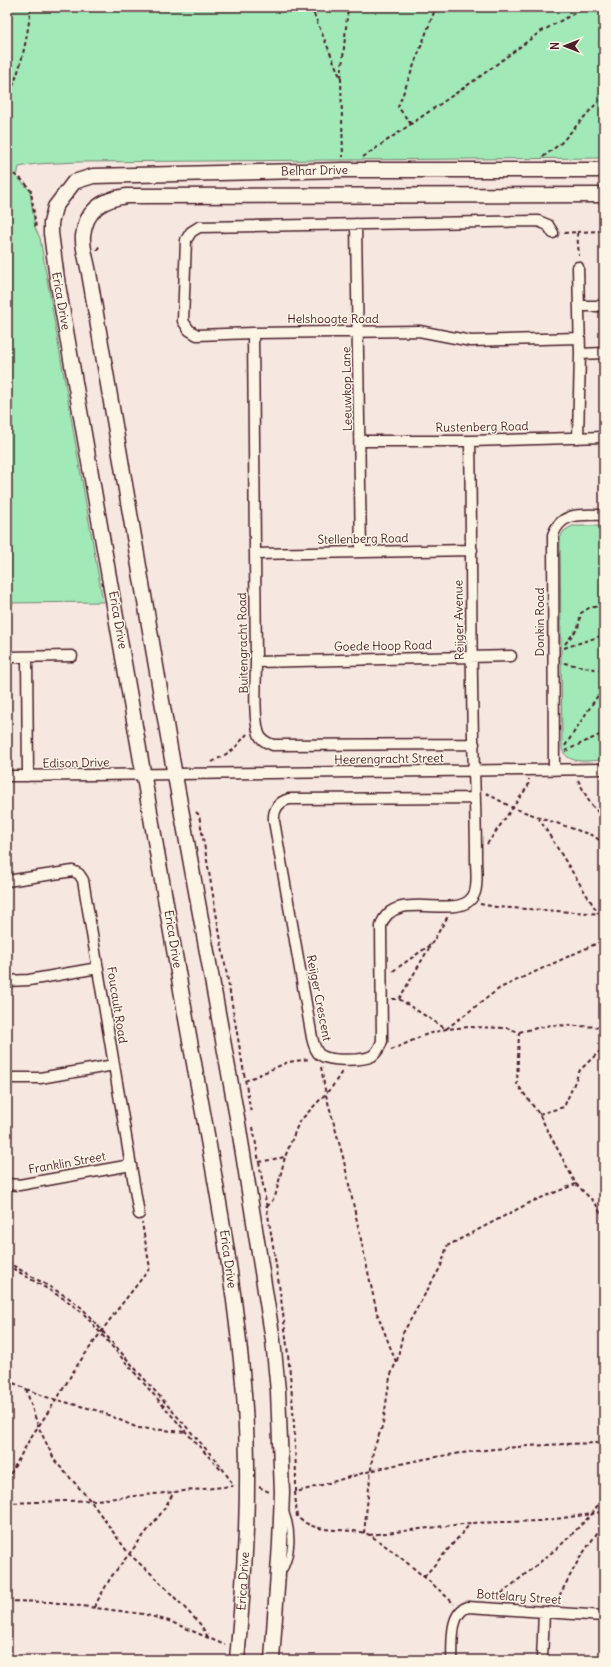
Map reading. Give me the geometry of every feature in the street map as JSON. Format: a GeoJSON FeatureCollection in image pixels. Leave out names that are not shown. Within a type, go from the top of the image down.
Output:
{"type":"FeatureCollection","features":[{"type":"Feature","properties":{"kind":"main road","name":"Belhar Drive"},"geometry":{"type":"LineString","coordinates":[[51,223],[55,207],[74,182],[92,176],[343,170],[604,170]]}},
{"type":"Feature","properties":{"kind":"main road","name":"Belhar Drive"},"geometry":{"type":"LineString","coordinates":[[174,774],[83,237],[86,222],[96,207],[110,198],[127,196],[604,195]]}},
{"type":"Feature","properties":{"kind":"main road","name":"Erica Drive"},"geometry":{"type":"LineString","coordinates":[[51,223],[52,245],[57,279],[224,1228],[240,1353],[246,1427],[247,1505],[244,1584],[236,1660]]}},
{"type":"Feature","properties":{"kind":"main road"},"geometry":{"type":"LineString","coordinates":[[174,774],[238,1123],[266,1289],[278,1391],[278,1579],[272,1660]]}},
{"type":"Feature","properties":{"kind":"street"},"geometry":{"type":"LineString","coordinates":[[356,224],[538,221],[548,225],[553,233]]}},
{"type":"Feature","properties":{"kind":"street","name":"Helshoogte Road"},"geometry":{"type":"LineString","coordinates":[[356,224],[204,226],[195,228],[191,232],[186,243],[183,320],[189,330],[197,335],[419,331],[471,341],[579,338]]}},
{"type":"Feature","properties":{"kind":"street","name":"Leeuwkop Lane"},"geometry":{"type":"LineString","coordinates":[[356,224],[359,333],[361,552]]}},
{"type":"Feature","properties":{"kind":"street"},"geometry":{"type":"LineString","coordinates":[[578,267],[580,354],[578,438]]}},
{"type":"Feature","properties":{"kind":"street"},"geometry":{"type":"LineString","coordinates":[[579,306],[604,306]]}},
{"type":"Feature","properties":{"kind":"street","name":"Buitengracht Road"},"geometry":{"type":"LineString","coordinates":[[253,333],[254,554],[259,735],[263,740],[273,745],[474,744]]}},
{"type":"Feature","properties":{"kind":"street"},"geometry":{"type":"LineString","coordinates":[[580,354],[604,353]]}},
{"type":"Feature","properties":{"kind":"street","name":"Rustenberg Road"},"geometry":{"type":"LineString","coordinates":[[360,441],[470,441],[604,437]]}},
{"type":"Feature","properties":{"kind":"street","name":"Reijger Avenue"},"geometry":{"type":"LineString","coordinates":[[470,441],[475,794]]}},
{"type":"Feature","properties":{"kind":"street","name":"Donkin Road"},"geometry":{"type":"LineString","coordinates":[[554,770],[553,535],[555,530],[565,518],[573,516],[604,515]]}},
{"type":"Feature","properties":{"kind":"street","name":"Stellenberg Road"},"geometry":{"type":"LineString","coordinates":[[254,554],[472,550]]}},
{"type":"Feature","properties":{"kind":"street"},"geometry":{"type":"LineString","coordinates":[[7,657],[72,656]]}},
{"type":"Feature","properties":{"kind":"street","name":"Goede Hoop Road"},"geometry":{"type":"LineString","coordinates":[[256,662],[511,656]]}},
{"type":"Feature","properties":{"kind":"street"},"geometry":{"type":"LineString","coordinates":[[27,657],[28,776]]}},
{"type":"Feature","properties":{"kind":"street","name":"Heerengracht Street"},"geometry":{"type":"LineString","coordinates":[[145,774],[604,769]]}},
{"type":"Feature","properties":{"kind":"street","name":"Edison Drive"},"geometry":{"type":"LineString","coordinates":[[7,776],[145,774]]}},
{"type":"Feature","properties":{"kind":"street"},"geometry":{"type":"LineString","coordinates":[[379,1049],[382,1041],[381,926],[390,912],[400,907],[460,905],[467,902],[474,895],[476,886],[475,794]]}},
{"type":"Feature","properties":{"kind":"street","name":"Reijger Crescent"},"geometry":{"type":"LineString","coordinates":[[379,1049],[372,1056],[363,1059],[344,1060],[326,1058],[319,1054],[313,1043],[274,821],[277,807],[284,800],[289,799],[475,794]]}},
{"type":"Feature","properties":{"kind":"street","name":"Foucault Road"},"geometry":{"type":"LineString","coordinates":[[7,881],[69,872],[79,874],[84,880],[139,1214]]}},
{"type":"Feature","properties":{"kind":"street"},"geometry":{"type":"LineString","coordinates":[[7,981],[29,980],[98,968]]}},
{"type":"Feature","properties":{"kind":"street"},"geometry":{"type":"LineString","coordinates":[[7,1078],[40,1078],[114,1065]]}},
{"type":"Feature","properties":{"kind":"street","name":"Franklin Street"},"geometry":{"type":"LineString","coordinates":[[7,1184],[19,1185],[131,1165]]}},
{"type":"Feature","properties":{"kind":"street","name":"Bottelary Street"},"geometry":{"type":"LineString","coordinates":[[460,1611],[468,1607],[604,1616]]}},
{"type":"Feature","properties":{"kind":"street"},"geometry":{"type":"LineString","coordinates":[[452,1660],[456,1618],[460,1611]]}},
{"type":"Feature","properties":{"kind":"street"},"geometry":{"type":"LineString","coordinates":[[542,1660],[549,1613]]}},
{"type":"Feature","properties":{"kind":"path"},"geometry":{"type":"LineString","coordinates":[[7,99],[14,84],[28,35],[31,7]]}},
{"type":"Feature","properties":{"kind":"path"},"geometry":{"type":"LineString","coordinates":[[310,7],[341,79]]}},
{"type":"Feature","properties":{"kind":"path"},"geometry":{"type":"LineString","coordinates":[[343,170],[341,79],[348,7]]}},
{"type":"Feature","properties":{"kind":"path"},"geometry":{"type":"LineString","coordinates":[[411,124],[398,107],[436,7]]}},
{"type":"Feature","properties":{"kind":"path"},"geometry":{"type":"LineString","coordinates":[[362,158],[478,78],[540,32],[586,7]]}},
{"type":"Feature","properties":{"kind":"path"},"geometry":{"type":"LineString","coordinates":[[594,7],[604,15]]}},
{"type":"Feature","properties":{"kind":"path"},"geometry":{"type":"LineString","coordinates":[[526,170],[561,143],[604,95]]}},
{"type":"Feature","properties":{"kind":"path"},"geometry":{"type":"LineString","coordinates":[[7,173],[12,173],[31,191],[36,228]]}},
{"type":"Feature","properties":{"kind":"path"},"geometry":{"type":"LineString","coordinates":[[553,233],[604,231]]}},
{"type":"Feature","properties":{"kind":"path"},"geometry":{"type":"LineString","coordinates":[[577,232],[578,267]]}},
{"type":"Feature","properties":{"kind":"path"},"geometry":{"type":"LineString","coordinates":[[604,600],[600,606],[589,608],[581,613],[578,628],[561,650],[604,635]]}},
{"type":"Feature","properties":{"kind":"path"},"geometry":{"type":"LineString","coordinates":[[553,661],[604,671]]}},
{"type":"Feature","properties":{"kind":"path"},"geometry":{"type":"LineString","coordinates":[[565,751],[565,747],[604,686]]}},
{"type":"Feature","properties":{"kind":"path"},"geometry":{"type":"LineString","coordinates":[[210,762],[233,750],[258,724]]}},
{"type":"Feature","properties":{"kind":"path"},"geometry":{"type":"LineString","coordinates":[[554,752],[565,751],[604,733]]}},
{"type":"Feature","properties":{"kind":"path"},"geometry":{"type":"LineString","coordinates":[[476,845],[484,848],[528,786],[529,770]]}},
{"type":"Feature","properties":{"kind":"path"},"geometry":{"type":"LineString","coordinates":[[577,770],[578,781],[590,803],[604,819]]}},
{"type":"Feature","properties":{"kind":"path"},"geometry":{"type":"LineString","coordinates":[[475,794],[484,792],[512,808],[594,836],[604,844]]}},
{"type":"Feature","properties":{"kind":"path"},"geometry":{"type":"LineString","coordinates":[[538,816],[598,913]]}},
{"type":"Feature","properties":{"kind":"path"},"geometry":{"type":"LineString","coordinates":[[467,902],[496,907],[604,914]]}},
{"type":"Feature","properties":{"kind":"path"},"geometry":{"type":"LineString","coordinates":[[399,999],[449,915],[450,905]]}},
{"type":"Feature","properties":{"kind":"path"},"geometry":{"type":"LineString","coordinates":[[446,1029],[500,988],[604,940]]}},
{"type":"Feature","properties":{"kind":"path"},"geometry":{"type":"LineString","coordinates":[[381,973],[390,973],[431,944]]}},
{"type":"Feature","properties":{"kind":"path"},"geometry":{"type":"LineString","coordinates":[[382,999],[399,999],[446,1029]]}},
{"type":"Feature","properties":{"kind":"path"},"geometry":{"type":"LineString","coordinates":[[379,1049],[387,1051],[425,1035],[446,1029],[469,1027],[507,1028],[519,1032],[551,1025],[604,1027]]}},
{"type":"Feature","properties":{"kind":"path"},"geometry":{"type":"LineString","coordinates":[[519,1032],[517,1084],[539,1114],[576,1184],[596,1204],[604,1221]]}},
{"type":"Feature","properties":{"kind":"path"},"geometry":{"type":"LineString","coordinates":[[539,1114],[564,1107],[580,1070],[604,1047]]}},
{"type":"Feature","properties":{"kind":"path"},"geometry":{"type":"LineString","coordinates":[[245,1081],[266,1070],[288,1062],[309,1059],[319,1054],[326,1095],[343,1157],[377,1312],[396,1362]]}},
{"type":"Feature","properties":{"kind":"path"},"geometry":{"type":"LineString","coordinates":[[267,1207],[275,1198],[286,1157],[299,1122],[332,1087],[344,1068],[344,1060]]}},
{"type":"Feature","properties":{"kind":"path"},"geometry":{"type":"LineString","coordinates":[[259,1162],[286,1157]]}},
{"type":"Feature","properties":{"kind":"path"},"geometry":{"type":"LineString","coordinates":[[364,1533],[373,1451],[383,1424],[390,1377],[396,1362],[403,1333],[441,1266],[447,1246],[531,1202],[576,1184]]}},
{"type":"Feature","properties":{"kind":"path"},"geometry":{"type":"LineString","coordinates":[[7,1480],[18,1457],[57,1399],[76,1367],[101,1331],[150,1268],[144,1230],[139,1214]]}},
{"type":"Feature","properties":{"kind":"path"},"geometry":{"type":"LineString","coordinates":[[7,1262],[69,1298],[82,1308],[186,1432],[219,1469],[223,1471]]}},
{"type":"Feature","properties":{"kind":"path"},"geometry":{"type":"LineString","coordinates":[[7,1265],[77,1308],[101,1331],[220,1465],[233,1486]]}},
{"type":"Feature","properties":{"kind":"path"},"geometry":{"type":"LineString","coordinates":[[7,1380],[26,1389],[99,1411],[138,1428],[186,1432]]}},
{"type":"Feature","properties":{"kind":"path"},"geometry":{"type":"LineString","coordinates":[[26,1389],[38,1426],[55,1461],[90,1500],[129,1554],[156,1578],[201,1625],[210,1639]]}},
{"type":"Feature","properties":{"kind":"path"},"geometry":{"type":"LineString","coordinates":[[291,1492],[296,1492],[404,1463],[481,1450],[555,1444],[604,1443]]}},
{"type":"Feature","properties":{"kind":"path"},"geometry":{"type":"LineString","coordinates":[[7,1503],[90,1500],[233,1486],[239,1487]]}},
{"type":"Feature","properties":{"kind":"path"},"geometry":{"type":"LineString","coordinates":[[254,1487],[261,1488],[278,1498]]}},
{"type":"Feature","properties":{"kind":"path"},"geometry":{"type":"LineString","coordinates":[[94,1607],[111,1578],[162,1512],[174,1492]]}},
{"type":"Feature","properties":{"kind":"path"},"geometry":{"type":"LineString","coordinates":[[296,1492],[297,1517],[306,1524],[315,1528],[364,1533],[370,1535],[445,1594],[460,1611]]}},
{"type":"Feature","properties":{"kind":"path"},"geometry":{"type":"LineString","coordinates":[[494,1608],[496,1598],[561,1545],[592,1514],[604,1496]]}},
{"type":"Feature","properties":{"kind":"path"},"geometry":{"type":"LineString","coordinates":[[370,1535],[470,1523],[540,1521],[604,1511]]}},
{"type":"Feature","properties":{"kind":"path"},"geometry":{"type":"LineString","coordinates":[[424,1577],[470,1523]]}},
{"type":"Feature","properties":{"kind":"path"},"geometry":{"type":"LineString","coordinates":[[549,1613],[579,1559],[604,1523]]}},
{"type":"Feature","properties":{"kind":"path"},"geometry":{"type":"LineString","coordinates":[[7,1601],[50,1602],[143,1614],[169,1620],[229,1646]]}},
{"type":"Feature","properties":{"kind":"green space"},"geometry":{"type":"Polygon","coordinates":[[[7,7],[604,7],[604,158],[78,162],[36,164],[19,167],[17,177],[30,191],[35,228],[40,238],[103,602],[7,603],[7,7]]]}},
{"type":"Feature","properties":{"kind":"green space"},"geometry":{"type":"Polygon","coordinates":[[[572,526],[604,526],[604,760],[574,760],[569,758],[562,749],[560,538],[564,531],[572,526]]]}}]}
